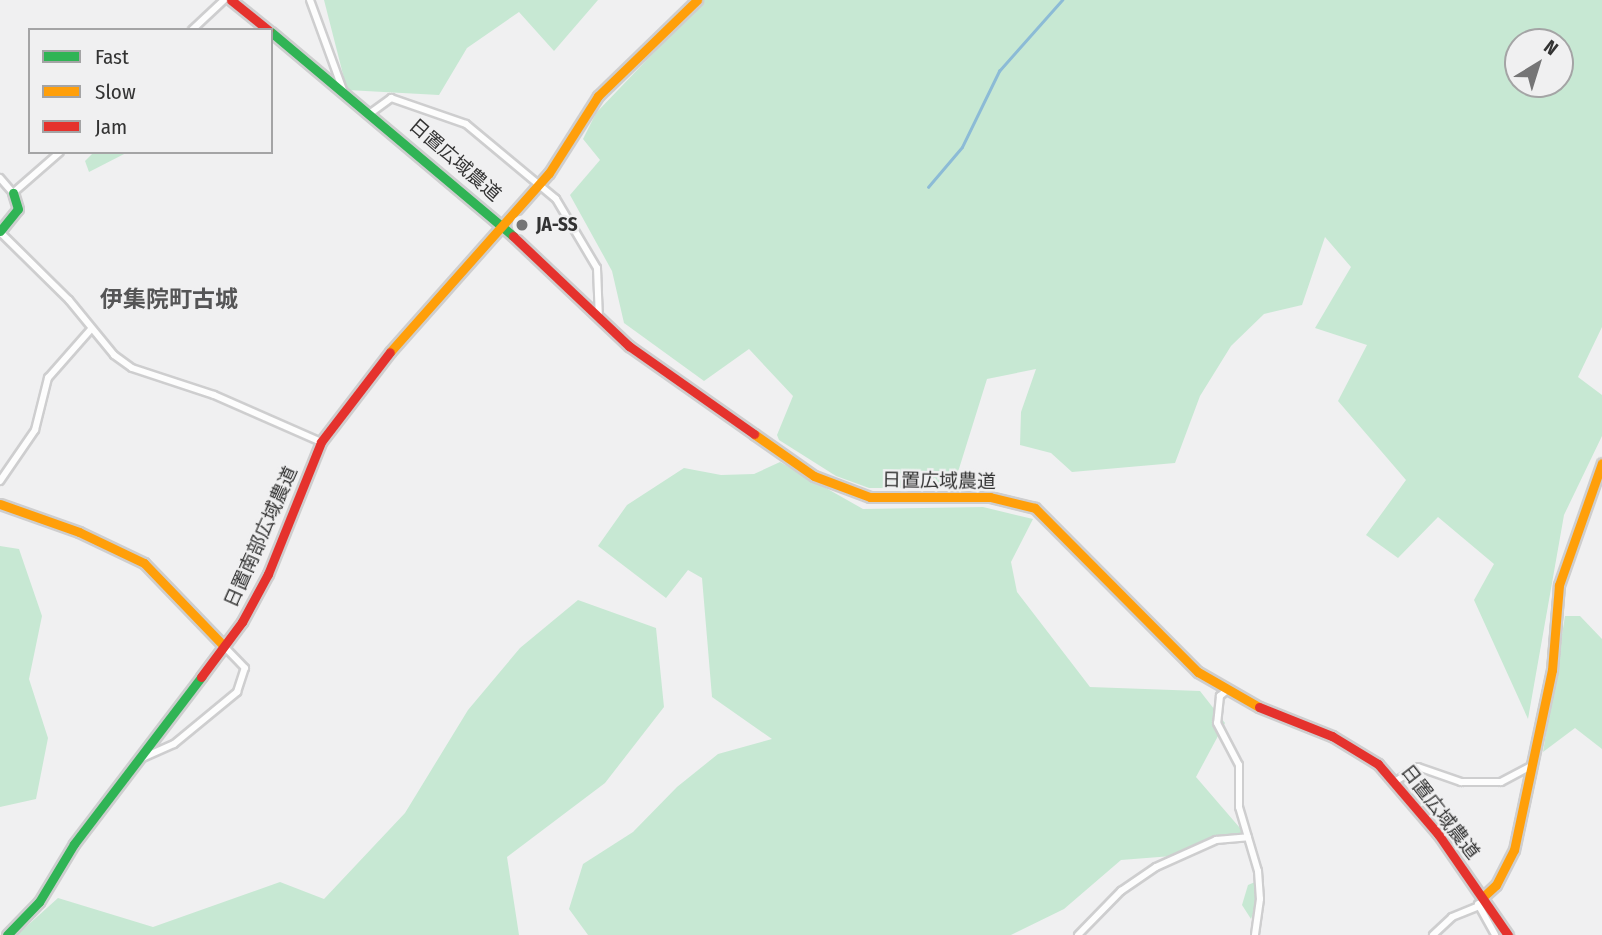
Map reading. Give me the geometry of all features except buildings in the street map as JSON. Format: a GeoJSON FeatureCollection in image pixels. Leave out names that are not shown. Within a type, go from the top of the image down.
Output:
{"type":"FeatureCollection","features":[{"type":"Feature","properties":{"kind":"street"},"geometry":{"type":"LineString","coordinates":[[194,28],[224,0]]}},
{"type":"Feature","properties":{"kind":"street","name":"日置広域農道"},"geometry":{"type":"LineString","coordinates":[[231,0],[266,28]]}},
{"type":"Feature","properties":{"kind":"street"},"geometry":{"type":"LineString","coordinates":[[310,0],[343,90]]}},
{"type":"Feature","properties":{"kind":"street","name":"日置南部広域農道"},"geometry":{"type":"LineString","coordinates":[[7,935],[39,902],[74,844],[242,622],[268,574],[321,442],[385,357],[539,185],[598,96],[697,0]]}},
{"type":"Feature","properties":{"kind":"street","name":"日置広域農道"},"geometry":{"type":"LineString","coordinates":[[273,33],[372,113],[502,225],[599,321],[654,365],[831,484],[870,497],[990,497],[1035,508],[1173,649],[1226,691],[1361,751],[1396,781],[1484,896],[1508,935]]}},
{"type":"Feature","properties":{"kind":"street"},"geometry":{"type":"LineString","coordinates":[[372,113],[391,99],[466,124],[539,185],[561,206],[597,268],[599,321]]}},
{"type":"Feature","properties":{"kind":"street"},"geometry":{"type":"LineString","coordinates":[[13,193],[58,154]]}},
{"type":"Feature","properties":{"kind":"street"},"geometry":{"type":"LineString","coordinates":[[0,178],[13,193],[18,209],[0,232],[91,329],[132,368],[214,395],[321,442]]}},
{"type":"Feature","properties":{"kind":"street"},"geometry":{"type":"LineString","coordinates":[[0,481],[35,430],[48,378],[91,329]]}},
{"type":"Feature","properties":{"kind":"street"},"geometry":{"type":"LineString","coordinates":[[1433,935],[1452,917],[1477,906],[1496,885],[1514,850],[1552,670],[1559,585],[1602,463]]}},
{"type":"Feature","properties":{"kind":"street"},"geometry":{"type":"LineString","coordinates":[[0,504],[79,532],[144,563],[245,668],[237,692],[174,744],[139,760]]}},
{"type":"Feature","properties":{"kind":"street"},"geometry":{"type":"LineString","coordinates":[[1226,691],[1220,696],[1217,723],[1239,765],[1240,807],[1260,899],[1255,935]]}},
{"type":"Feature","properties":{"kind":"street"},"geometry":{"type":"LineString","coordinates":[[1396,781],[1418,767],[1461,782],[1501,782],[1533,765]]}},
{"type":"Feature","properties":{"kind":"street"},"geometry":{"type":"LineString","coordinates":[[1078,935],[1121,891],[1156,867],[1216,840],[1248,837]]}},
{"type":"Feature","properties":{"kind":"street"},"geometry":{"type":"LineString","coordinates":[[1477,906],[1495,935]]}},
{"type":"Feature","properties":{"kind":"green space"},"geometry":{"type":"Polygon","coordinates":[[[324,0],[598,0],[554,51],[519,12],[467,48],[439,95],[347,90],[324,0]]]}},
{"type":"Feature","properties":{"kind":"green space"},"geometry":{"type":"Polygon","coordinates":[[[704,0],[1602,0],[1602,327],[1578,377],[1602,395],[1602,436],[1564,515],[1528,719],[1474,600],[1494,564],[1438,517],[1398,558],[1366,535],[1406,480],[1338,401],[1367,345],[1315,328],[1351,267],[1325,237],[1302,305],[1264,314],[1231,346],[1200,396],[1175,463],[1072,472],[1051,453],[1020,445],[1021,412],[1036,369],[987,379],[953,488],[869,488],[836,476],[779,440],[777,435],[793,396],[749,349],[704,381],[624,323],[612,271],[570,195],[600,160],[583,139],[596,113],[704,0]]]}},
{"type":"Feature","properties":{"kind":"green space"},"geometry":{"type":"Polygon","coordinates":[[[92,154],[124,154],[89,172],[85,161],[92,154]]]}},
{"type":"Feature","properties":{"kind":"green space"},"geometry":{"type":"Polygon","coordinates":[[[780,462],[863,509],[983,507],[1033,519],[1011,562],[1017,592],[1090,687],[1200,691],[1225,723],[1196,777],[1246,835],[1172,856],[1121,860],[1064,909],[1011,935],[588,935],[569,909],[583,864],[633,832],[677,787],[718,754],[772,739],[712,697],[702,578],[688,570],[666,598],[598,546],[627,505],[684,468],[721,475],[754,474],[780,462]]]}},
{"type":"Feature","properties":{"kind":"green space"},"geometry":{"type":"Polygon","coordinates":[[[0,546],[19,549],[42,616],[29,679],[48,738],[36,799],[0,807],[0,546]]]}},
{"type":"Feature","properties":{"kind":"green space"},"geometry":{"type":"Polygon","coordinates":[[[578,600],[656,628],[664,707],[605,783],[507,857],[519,935],[17,935],[58,898],[153,927],[280,882],[324,899],[405,813],[468,710],[520,648],[578,600]]]}},
{"type":"Feature","properties":{"kind":"green space"},"geometry":{"type":"Polygon","coordinates":[[[1565,616],[1580,616],[1602,639],[1602,749],[1575,728],[1543,752],[1565,616]]]}},
{"type":"Feature","properties":{"kind":"green space"},"geometry":{"type":"Polygon","coordinates":[[[1255,882],[1257,902],[1251,919],[1242,905],[1248,885],[1255,882]]]}},
{"type":"Feature","properties":{"kind":"waterway"},"geometry":{"type":"LineString","coordinates":[[928,187],[962,147],[999,71],[1062,0]]}},
{"type":"Feature","properties":{"kind":"traffic: fast"},"geometry":{"type":"LineString","coordinates":[[273,34],[513,236]]}},
{"type":"Feature","properties":{"kind":"traffic: fast"},"geometry":{"type":"LineString","coordinates":[[0,231],[18,209],[13,193]]}},
{"type":"Feature","properties":{"kind":"traffic: fast"},"geometry":{"type":"LineString","coordinates":[[7,935],[39,902],[74,844],[201,677]]}},
{"type":"Feature","properties":{"kind":"traffic: slow"},"geometry":{"type":"LineString","coordinates":[[390,352],[549,173],[598,96],[697,0]]}},
{"type":"Feature","properties":{"kind":"traffic: slow"},"geometry":{"type":"LineString","coordinates":[[754,434],[814,476],[870,497],[990,497],[1035,508],[1198,672],[1259,707]]}},
{"type":"Feature","properties":{"kind":"traffic: slow"},"geometry":{"type":"LineString","coordinates":[[1484,896],[1496,885],[1514,850],[1552,670],[1559,585],[1602,463]]}},
{"type":"Feature","properties":{"kind":"traffic: slow"},"geometry":{"type":"LineString","coordinates":[[0,504],[79,532],[144,563],[223,645]]}},
{"type":"Feature","properties":{"kind":"traffic: jam"},"geometry":{"type":"LineString","coordinates":[[231,0],[266,28]]}},
{"type":"Feature","properties":{"kind":"traffic: jam"},"geometry":{"type":"LineString","coordinates":[[513,236],[629,346],[754,434]]}},
{"type":"Feature","properties":{"kind":"traffic: jam"},"geometry":{"type":"LineString","coordinates":[[201,677],[242,622],[268,574],[321,442],[390,352]]}},
{"type":"Feature","properties":{"kind":"traffic: jam"},"geometry":{"type":"LineString","coordinates":[[1259,707],[1332,736],[1378,764],[1438,834],[1508,935]]}},
{"type":"Feature","properties":{"kind":"place","name":"JA-SS"},"geometry":{"type":"Point","coordinates":[522,225]}},
{"type":"Feature","properties":{"kind":"district","name":"伊集院町古城"},"geometry":{"type":"Point","coordinates":[169,299]}}]}
